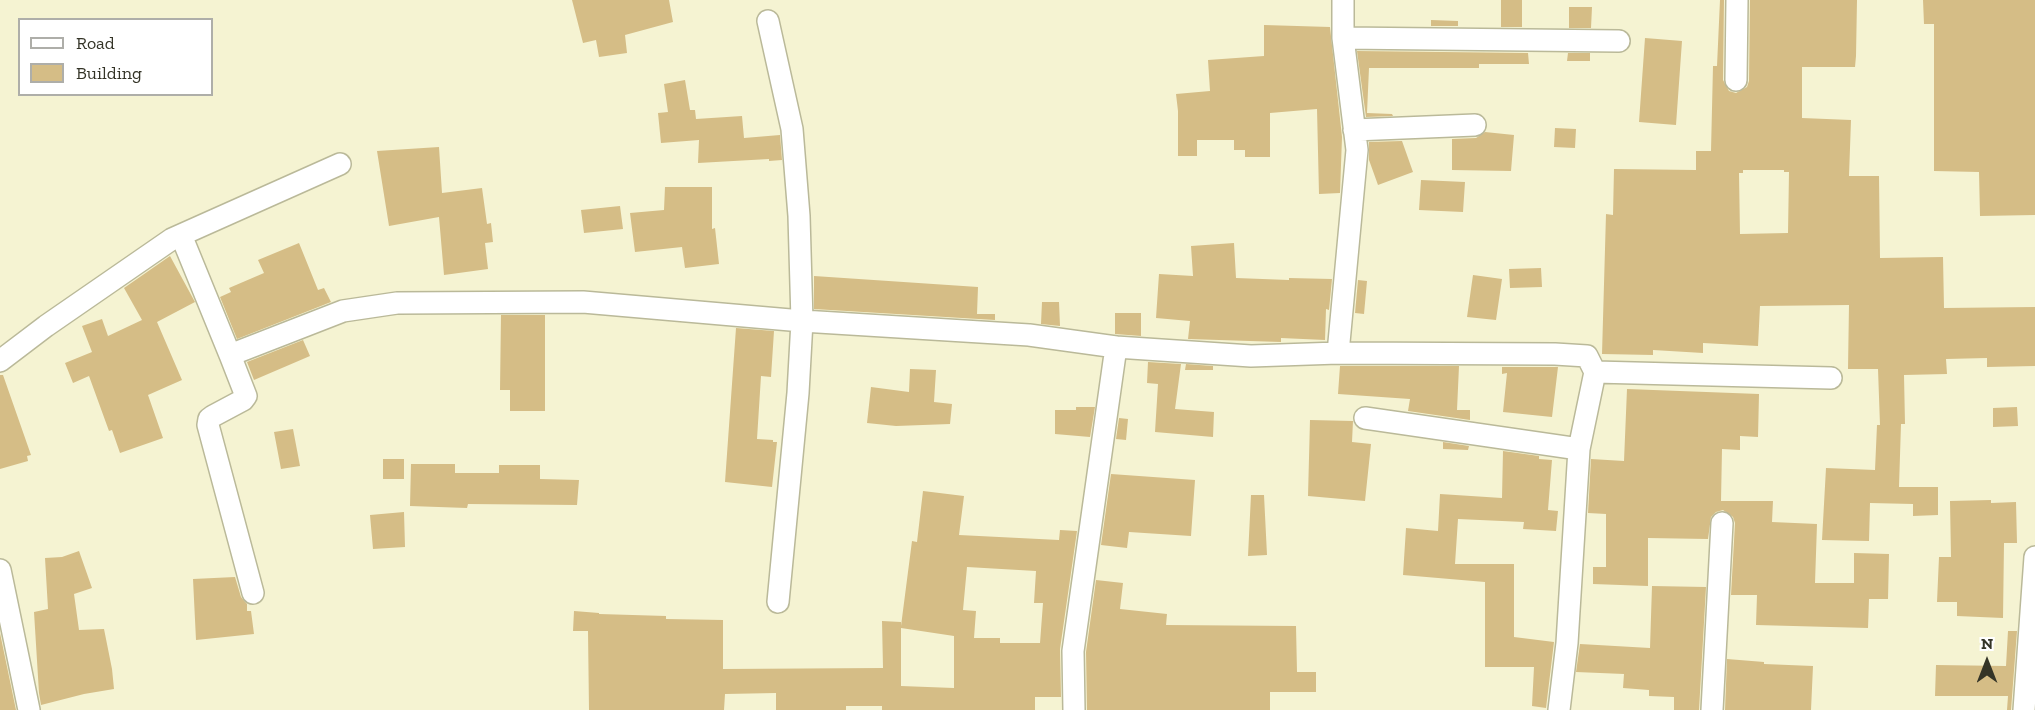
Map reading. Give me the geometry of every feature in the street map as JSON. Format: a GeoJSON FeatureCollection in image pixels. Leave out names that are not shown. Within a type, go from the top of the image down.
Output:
{"type":"FeatureCollection","features":[{"type":"Feature","properties":{"kind":"street"},"geometry":{"type":"LineString","coordinates":[[1338,353],[1357,150],[1343,38],[1343,0]]}},
{"type":"Feature","properties":{"kind":"street"},"geometry":{"type":"LineString","coordinates":[[1736,80],[1737,0]]}},
{"type":"Feature","properties":{"kind":"street"},"geometry":{"type":"LineString","coordinates":[[768,21],[792,129],[799,216],[802,321],[798,393],[778,602]]}},
{"type":"Feature","properties":{"kind":"street"},"geometry":{"type":"LineString","coordinates":[[1343,38],[1618,41]]}},
{"type":"Feature","properties":{"kind":"street"},"geometry":{"type":"LineString","coordinates":[[1354,130],[1475,125]]}},
{"type":"Feature","properties":{"kind":"street"},"geometry":{"type":"LineString","coordinates":[[0,361],[96,291],[181,235],[340,164]]}},
{"type":"Feature","properties":{"kind":"street"},"geometry":{"type":"LineString","coordinates":[[181,235],[246,396],[243,400],[208,419],[208,425],[253,593]]}},
{"type":"Feature","properties":{"kind":"street"},"geometry":{"type":"LineString","coordinates":[[230,355],[343,311],[397,303],[462,301],[583,302],[802,321],[1029,335],[1116,347],[1251,356],[1338,353],[1587,356],[1595,372],[1579,449],[1567,644],[1559,710]]}},
{"type":"Feature","properties":{"kind":"street"},"geometry":{"type":"LineString","coordinates":[[1074,710],[1073,651],[1116,347]]}},
{"type":"Feature","properties":{"kind":"street"},"geometry":{"type":"LineString","coordinates":[[1595,372],[1831,378]]}},
{"type":"Feature","properties":{"kind":"street"},"geometry":{"type":"LineString","coordinates":[[1365,418],[1579,449]]}},
{"type":"Feature","properties":{"kind":"street"},"geometry":{"type":"LineString","coordinates":[[1712,710],[1722,523]]}},
{"type":"Feature","properties":{"kind":"street"},"geometry":{"type":"LineString","coordinates":[[2024,710],[2035,557]]}},
{"type":"Feature","properties":{"kind":"street"},"geometry":{"type":"LineString","coordinates":[[0,570],[29,710]]}},
{"type":"Feature","properties":{"kind":"building"},"geometry":{"type":"Polygon","coordinates":[[[572,0],[669,0],[673,22],[625,35],[627,53],[599,57],[596,40],[583,43],[572,0]]]}},
{"type":"Feature","properties":{"kind":"building"},"geometry":{"type":"Polygon","coordinates":[[[1501,0],[1522,0],[1522,27],[1501,27],[1501,0]]]}},
{"type":"Feature","properties":{"kind":"building"},"geometry":{"type":"Polygon","coordinates":[[[1720,0],[1724,0],[1723,80],[1729,91],[1736,93],[1747,87],[1749,81],[1750,0],[1857,0],[1855,67],[1802,67],[1802,118],[1851,120],[1849,176],[1879,176],[1880,258],[1943,257],[1944,308],[2035,307],[2035,366],[1987,367],[1987,358],[1946,359],[1947,374],[1904,375],[1905,424],[1901,424],[1899,487],[1938,487],[1938,515],[1913,516],[1913,504],[1870,503],[1869,541],[1822,540],[1826,468],[1875,470],[1877,425],[1880,425],[1878,369],[1848,369],[1849,305],[1760,306],[1758,346],[1703,343],[1703,353],[1653,350],[1653,355],[1602,354],[1606,214],[1613,215],[1614,169],[1696,170],[1696,151],[1711,151],[1713,66],[1717,66],[1720,0]],[[1743,170],[1743,173],[1739,173],[1740,234],[1788,233],[1789,172],[1784,172],[1784,170],[1743,170]]]}},
{"type":"Feature","properties":{"kind":"building"},"geometry":{"type":"Polygon","coordinates":[[[1923,0],[2035,0],[2035,215],[1980,216],[1979,172],[1934,171],[1934,24],[1924,24],[1923,0]]]}},
{"type":"Feature","properties":{"kind":"building"},"geometry":{"type":"Polygon","coordinates":[[[1569,7],[1592,7],[1591,28],[1569,28],[1569,7]]]}},
{"type":"Feature","properties":{"kind":"building"},"geometry":{"type":"Polygon","coordinates":[[[1431,20],[1458,21],[1458,26],[1431,26],[1431,20]]]}},
{"type":"Feature","properties":{"kind":"building"},"geometry":{"type":"Polygon","coordinates":[[[1264,25],[1330,27],[1342,137],[1340,193],[1319,194],[1317,109],[1270,113],[1270,157],[1245,157],[1245,150],[1234,150],[1234,140],[1197,140],[1197,156],[1178,156],[1176,94],[1210,91],[1208,60],[1264,56],[1264,25]]]}},
{"type":"Feature","properties":{"kind":"building"},"geometry":{"type":"Polygon","coordinates":[[[1645,38],[1682,41],[1676,125],[1639,122],[1645,38]]]}},
{"type":"Feature","properties":{"kind":"building"},"geometry":{"type":"Polygon","coordinates":[[[1357,51],[1528,53],[1529,64],[1479,64],[1479,68],[1369,68],[1367,113],[1392,114],[1393,116],[1366,117],[1357,51]]]}},
{"type":"Feature","properties":{"kind":"building"},"geometry":{"type":"Polygon","coordinates":[[[1568,53],[1590,53],[1590,61],[1567,61],[1568,53]]]}},
{"type":"Feature","properties":{"kind":"building"},"geometry":{"type":"Polygon","coordinates":[[[685,80],[690,110],[695,110],[696,119],[742,116],[744,138],[780,135],[782,160],[698,163],[699,140],[661,143],[658,113],[668,112],[664,84],[685,80]]]}},
{"type":"Feature","properties":{"kind":"building"},"geometry":{"type":"Polygon","coordinates":[[[1555,128],[1576,129],[1575,148],[1554,147],[1555,128]]]}},
{"type":"Feature","properties":{"kind":"building"},"geometry":{"type":"Polygon","coordinates":[[[1485,132],[1514,135],[1511,171],[1452,170],[1452,139],[1476,138],[1485,132]]]}},
{"type":"Feature","properties":{"kind":"building"},"geometry":{"type":"Polygon","coordinates":[[[1402,141],[1413,172],[1378,185],[1369,160],[1369,142],[1402,141]]]}},
{"type":"Feature","properties":{"kind":"building"},"geometry":{"type":"Polygon","coordinates":[[[439,147],[442,193],[482,188],[487,224],[491,223],[493,242],[485,243],[488,269],[444,275],[439,217],[389,226],[377,151],[439,147]]]}},
{"type":"Feature","properties":{"kind":"building"},"geometry":{"type":"Polygon","coordinates":[[[1421,180],[1465,182],[1463,212],[1419,210],[1421,180]]]}},
{"type":"Feature","properties":{"kind":"building"},"geometry":{"type":"Polygon","coordinates":[[[665,187],[712,187],[712,229],[715,228],[719,264],[685,268],[682,247],[635,252],[630,213],[664,210],[665,187]]]}},
{"type":"Feature","properties":{"kind":"building"},"geometry":{"type":"Polygon","coordinates":[[[620,206],[623,229],[584,233],[581,210],[620,206]]]}},
{"type":"Feature","properties":{"kind":"building"},"geometry":{"type":"Polygon","coordinates":[[[299,243],[318,290],[324,288],[331,302],[237,339],[220,297],[231,292],[229,288],[264,273],[258,260],[299,243]]]}},
{"type":"Feature","properties":{"kind":"building"},"geometry":{"type":"Polygon","coordinates":[[[1234,243],[1236,278],[1332,279],[1329,310],[1326,309],[1325,340],[1281,338],[1281,342],[1188,339],[1190,321],[1156,318],[1159,274],[1193,276],[1191,246],[1234,243]]]}},
{"type":"Feature","properties":{"kind":"building"},"geometry":{"type":"Polygon","coordinates":[[[170,256],[195,302],[157,322],[182,380],[148,395],[163,438],[120,453],[112,430],[109,431],[89,376],[73,383],[65,363],[92,352],[82,326],[102,319],[108,336],[142,320],[124,288],[170,256]]]}},
{"type":"Feature","properties":{"kind":"building"},"geometry":{"type":"Polygon","coordinates":[[[1541,268],[1542,287],[1510,288],[1509,269],[1541,268]]]}},
{"type":"Feature","properties":{"kind":"building"},"geometry":{"type":"Polygon","coordinates":[[[1473,275],[1502,279],[1496,320],[1467,317],[1473,275]]]}},
{"type":"Feature","properties":{"kind":"building"},"geometry":{"type":"Polygon","coordinates":[[[814,276],[978,287],[977,314],[995,314],[995,320],[814,309],[814,276]]]}},
{"type":"Feature","properties":{"kind":"building"},"geometry":{"type":"Polygon","coordinates":[[[1358,280],[1367,281],[1364,314],[1355,313],[1358,280]]]}},
{"type":"Feature","properties":{"kind":"building"},"geometry":{"type":"Polygon","coordinates":[[[1042,302],[1059,302],[1060,326],[1041,324],[1042,302]]]}},
{"type":"Feature","properties":{"kind":"building"},"geometry":{"type":"Polygon","coordinates":[[[1115,313],[1141,313],[1141,336],[1115,334],[1115,313]]]}},
{"type":"Feature","properties":{"kind":"building"},"geometry":{"type":"Polygon","coordinates":[[[501,315],[545,315],[545,411],[510,411],[510,390],[500,390],[501,315]]]}},
{"type":"Feature","properties":{"kind":"building"},"geometry":{"type":"Polygon","coordinates":[[[736,328],[774,331],[771,377],[761,376],[757,439],[777,442],[772,487],[725,482],[736,328]]]}},
{"type":"Feature","properties":{"kind":"building"},"geometry":{"type":"Polygon","coordinates":[[[303,340],[310,356],[254,380],[247,362],[303,340]]]}},
{"type":"Feature","properties":{"kind":"building"},"geometry":{"type":"Polygon","coordinates":[[[1148,362],[1181,364],[1175,409],[1214,412],[1213,437],[1155,432],[1158,384],[1147,383],[1148,362]]]}},
{"type":"Feature","properties":{"kind":"building"},"geometry":{"type":"Polygon","coordinates":[[[1186,364],[1213,366],[1213,370],[1185,370],[1186,364]]]}},
{"type":"Feature","properties":{"kind":"building"},"geometry":{"type":"Polygon","coordinates":[[[1340,366],[1459,366],[1457,410],[1470,410],[1470,420],[1408,411],[1410,399],[1338,394],[1340,366]]]}},
{"type":"Feature","properties":{"kind":"building"},"geometry":{"type":"Polygon","coordinates":[[[1502,367],[1558,367],[1552,417],[1503,412],[1507,373],[1502,374],[1502,367]]]}},
{"type":"Feature","properties":{"kind":"building"},"geometry":{"type":"Polygon","coordinates":[[[910,369],[936,370],[934,402],[952,404],[950,424],[896,426],[867,423],[871,387],[909,392],[910,369]]]}},
{"type":"Feature","properties":{"kind":"building"},"geometry":{"type":"Polygon","coordinates":[[[0,375],[3,375],[31,455],[27,456],[28,461],[0,469],[0,375]]]}},
{"type":"Feature","properties":{"kind":"building"},"geometry":{"type":"Polygon","coordinates":[[[1627,389],[1759,394],[1758,437],[1740,436],[1740,450],[1722,449],[1721,501],[1773,501],[1772,522],[1817,524],[1815,583],[1854,583],[1854,553],[1889,554],[1888,599],[1869,599],[1868,628],[1756,625],[1757,595],[1731,595],[1735,523],[1733,517],[1723,510],[1711,517],[1708,539],[1648,538],[1648,586],[1593,584],[1593,567],[1606,567],[1606,514],[1588,513],[1591,459],[1624,461],[1627,389]]]}},
{"type":"Feature","properties":{"kind":"building"},"geometry":{"type":"Polygon","coordinates":[[[1076,407],[1095,407],[1090,437],[1055,434],[1055,410],[1076,410],[1076,407]]]}},
{"type":"Feature","properties":{"kind":"building"},"geometry":{"type":"Polygon","coordinates":[[[2017,407],[2018,426],[1993,427],[1993,408],[2017,407]]]}},
{"type":"Feature","properties":{"kind":"building"},"geometry":{"type":"Polygon","coordinates":[[[1119,418],[1128,419],[1126,440],[1116,439],[1119,418]]]}},
{"type":"Feature","properties":{"kind":"building"},"geometry":{"type":"Polygon","coordinates":[[[1310,420],[1353,421],[1352,442],[1371,444],[1365,501],[1308,496],[1310,420]]]}},
{"type":"Feature","properties":{"kind":"building"},"geometry":{"type":"Polygon","coordinates":[[[293,429],[300,466],[281,469],[274,432],[293,429]]]}},
{"type":"Feature","properties":{"kind":"building"},"geometry":{"type":"Polygon","coordinates":[[[1443,442],[1469,446],[1468,450],[1443,449],[1443,442]]]}},
{"type":"Feature","properties":{"kind":"building"},"geometry":{"type":"Polygon","coordinates":[[[1503,451],[1552,460],[1548,510],[1558,511],[1556,531],[1523,529],[1524,522],[1458,519],[1455,564],[1514,564],[1514,637],[1554,642],[1546,708],[1532,706],[1534,667],[1485,667],[1485,582],[1403,575],[1406,528],[1438,531],[1440,494],[1502,498],[1503,451]]]}},
{"type":"Feature","properties":{"kind":"building"},"geometry":{"type":"Polygon","coordinates":[[[383,459],[404,459],[404,479],[383,479],[383,459]]]}},
{"type":"Feature","properties":{"kind":"building"},"geometry":{"type":"Polygon","coordinates":[[[411,464],[455,464],[455,473],[499,473],[499,465],[540,465],[540,479],[579,480],[577,505],[468,504],[467,508],[410,506],[411,464]]]}},
{"type":"Feature","properties":{"kind":"building"},"geometry":{"type":"Polygon","coordinates":[[[1111,474],[1195,480],[1191,536],[1129,532],[1127,548],[1101,545],[1111,474]]]}},
{"type":"Feature","properties":{"kind":"building"},"geometry":{"type":"Polygon","coordinates":[[[923,491],[964,496],[959,535],[1059,540],[1060,530],[1077,531],[1060,649],[1061,697],[1035,697],[1035,710],[882,710],[882,706],[846,706],[846,710],[776,710],[776,693],[725,694],[724,710],[589,710],[588,631],[573,631],[574,611],[666,616],[666,619],[723,620],[723,669],[883,668],[882,621],[901,622],[901,626],[912,541],[917,542],[923,491]],[[967,567],[963,610],[976,611],[974,638],[1000,638],[1000,643],[1040,643],[1043,603],[1034,603],[1036,571],[967,567]],[[901,628],[901,686],[954,688],[954,636],[901,628]]]}},
{"type":"Feature","properties":{"kind":"building"},"geometry":{"type":"Polygon","coordinates":[[[1251,495],[1264,495],[1267,555],[1248,556],[1251,495]]]}},
{"type":"Feature","properties":{"kind":"building"},"geometry":{"type":"Polygon","coordinates":[[[1991,500],[1991,503],[2016,502],[2017,543],[2004,543],[2003,618],[1957,616],[1957,602],[1937,602],[1939,557],[1951,557],[1950,501],[1991,500]]]}},
{"type":"Feature","properties":{"kind":"building"},"geometry":{"type":"Polygon","coordinates":[[[404,512],[405,547],[373,549],[370,515],[404,512]]]}},
{"type":"Feature","properties":{"kind":"building"},"geometry":{"type":"Polygon","coordinates":[[[79,551],[92,588],[74,594],[79,630],[104,629],[114,689],[41,705],[34,612],[48,609],[45,558],[62,557],[79,551]]]}},
{"type":"Feature","properties":{"kind":"building"},"geometry":{"type":"Polygon","coordinates":[[[235,577],[241,597],[247,604],[247,611],[251,611],[254,634],[196,640],[193,579],[235,577]]]}},
{"type":"Feature","properties":{"kind":"building"},"geometry":{"type":"Polygon","coordinates":[[[1096,580],[1123,583],[1120,609],[1167,614],[1166,625],[1296,626],[1297,672],[1316,672],[1316,692],[1270,692],[1270,710],[1087,710],[1086,652],[1096,580]]]}},
{"type":"Feature","properties":{"kind":"building"},"geometry":{"type":"Polygon","coordinates":[[[1652,586],[1706,587],[1699,710],[1674,710],[1674,697],[1649,696],[1649,690],[1623,688],[1624,674],[1576,672],[1580,644],[1650,648],[1652,586]]]}},
{"type":"Feature","properties":{"kind":"building"},"geometry":{"type":"Polygon","coordinates":[[[2008,631],[2017,631],[2011,710],[2007,710],[2008,696],[1935,696],[1936,665],[2006,666],[2008,631]]]}},
{"type":"Feature","properties":{"kind":"building"},"geometry":{"type":"Polygon","coordinates":[[[0,633],[16,710],[0,710],[0,633]]]}},
{"type":"Feature","properties":{"kind":"building"},"geometry":{"type":"Polygon","coordinates":[[[1727,659],[1764,662],[1764,664],[1813,666],[1811,710],[1725,710],[1727,659]]]}}]}
